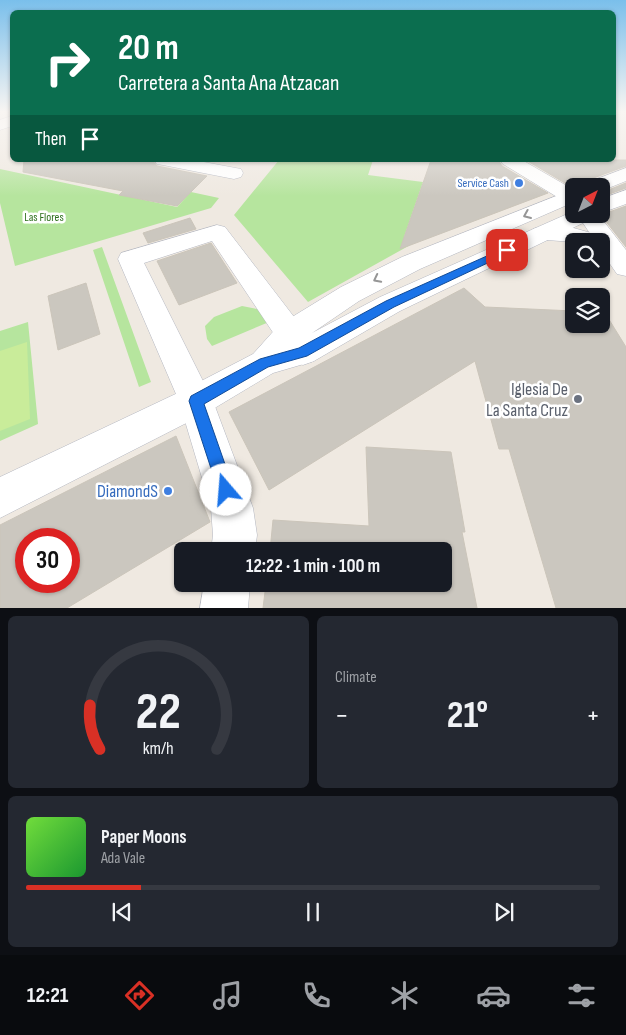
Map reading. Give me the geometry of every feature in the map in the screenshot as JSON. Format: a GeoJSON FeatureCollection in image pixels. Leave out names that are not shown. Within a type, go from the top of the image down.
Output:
{"type":"FeatureCollection","features":[{"type":"Feature","properties":{"kind":"street"},"geometry":{"type":"LineString","coordinates":[[175,162],[234,173],[218,190]]}},
{"type":"Feature","properties":{"kind":"street"},"geometry":{"type":"LineString","coordinates":[[512,162],[565,196]]}},
{"type":"Feature","properties":{"kind":"street"},"geometry":{"type":"LineString","coordinates":[[610,180],[626,174]]}},
{"type":"Feature","properties":{"kind":"street"},"geometry":{"type":"LineString","coordinates":[[610,203],[626,196]]}},
{"type":"Feature","properties":{"kind":"street"},"geometry":{"type":"LineString","coordinates":[[0,498],[196,401],[264,363],[296,342],[350,294],[376,280],[565,209]]}},
{"type":"Feature","properties":{"kind":"street"},"geometry":{"type":"LineString","coordinates":[[296,342],[390,304],[540,234],[565,214]]}},
{"type":"Feature","properties":{"kind":"street"},"geometry":{"type":"LineString","coordinates":[[592,223],[624,265]]}},
{"type":"Feature","properties":{"kind":"street"},"geometry":{"type":"LineString","coordinates":[[234,542],[235,534],[232,508],[196,401],[130,259],[217,232],[296,342]]}},
{"type":"Feature","properties":{"kind":"street"},"geometry":{"type":"LineString","coordinates":[[540,234],[565,234]]}},
{"type":"Feature","properties":{"kind":"street"},"geometry":{"type":"LineString","coordinates":[[610,253],[624,265]]}},
{"type":"Feature","properties":{"kind":"street"},"geometry":{"type":"LineString","coordinates":[[224,608],[227,592]]}},
{"type":"Feature","properties":{"kind":"green space"},"geometry":{"type":"Polygon","coordinates":[[[277,162],[372,162],[368,175],[423,182],[404,237],[412,244],[308,302],[234,215],[277,162]]]}},
{"type":"Feature","properties":{"kind":"green space","name":"Las Flores"},"geometry":{"type":"Polygon","coordinates":[[[0,169],[177,207],[191,192],[219,198],[211,208],[15,266],[0,203],[0,169]]]}},
{"type":"Feature","properties":{"kind":"green space"},"geometry":{"type":"Polygon","coordinates":[[[102,247],[151,382],[139,387],[93,250],[102,247]]]}},
{"type":"Feature","properties":{"kind":"green space"},"geometry":{"type":"Polygon","coordinates":[[[242,306],[257,309],[269,322],[212,346],[207,339],[205,326],[214,317],[242,306]]]}},
{"type":"Feature","properties":{"kind":"green space"},"geometry":{"type":"Polygon","coordinates":[[[28,322],[38,424],[0,441],[0,331],[28,322]]]}},
{"type":"Feature","properties":{"kind":"green space"},"geometry":{"type":"Polygon","coordinates":[[[27,342],[30,419],[0,431],[0,351],[27,342]]]}},
{"type":"Feature","properties":{"kind":"building"},"geometry":{"type":"Polygon","coordinates":[[[616,160],[626,160],[626,166],[593,178],[565,178],[565,183],[529,162],[616,162],[616,160]]]}},
{"type":"Feature","properties":{"kind":"building"},"geometry":{"type":"Polygon","coordinates":[[[24,162],[154,162],[157,166],[207,176],[177,206],[119,195],[123,191],[23,172],[24,162]]]}},
{"type":"Feature","properties":{"kind":"building"},"geometry":{"type":"Polygon","coordinates":[[[430,162],[499,162],[502,166],[548,193],[400,249],[430,162]]]}},
{"type":"Feature","properties":{"kind":"building"},"geometry":{"type":"Polygon","coordinates":[[[626,183],[626,188],[610,194],[610,189],[626,183]]]}},
{"type":"Feature","properties":{"kind":"building"},"geometry":{"type":"Polygon","coordinates":[[[626,206],[626,247],[607,223],[610,223],[610,212],[626,206]]]}},
{"type":"Feature","properties":{"kind":"building"},"geometry":{"type":"Polygon","coordinates":[[[190,218],[196,229],[148,243],[143,233],[190,218]]]}},
{"type":"Feature","properties":{"kind":"building"},"geometry":{"type":"Polygon","coordinates":[[[211,243],[237,283],[179,305],[157,261],[211,243]]]}},
{"type":"Feature","properties":{"kind":"building"},"geometry":{"type":"Polygon","coordinates":[[[86,283],[100,334],[58,350],[48,296],[86,283]]]}},
{"type":"Feature","properties":{"kind":"building"},"geometry":{"type":"Polygon","coordinates":[[[464,288],[485,307],[565,311],[565,333],[610,333],[610,321],[626,347],[626,608],[556,608],[509,449],[499,449],[475,361],[269,490],[229,412],[464,288]]]}},
{"type":"Feature","properties":{"kind":"building"},"geometry":{"type":"Polygon","coordinates":[[[176,436],[210,522],[67,608],[0,608],[0,525],[176,436]]]}},
{"type":"Feature","properties":{"kind":"building"},"geometry":{"type":"Polygon","coordinates":[[[366,447],[451,452],[465,532],[462,532],[477,608],[263,608],[265,592],[452,592],[452,542],[271,542],[273,520],[369,526],[366,447]]]}},
{"type":"Feature","properties":{"kind":"place","name":"Service Cash"},"geometry":{"type":"Point","coordinates":[519,183]}},
{"type":"Feature","properties":{"kind":"place","name":"Iglesia De La Santa Cruz"},"geometry":{"type":"Point","coordinates":[578,399]}},
{"type":"Feature","properties":{"kind":"place","name":"DiamondS"},"geometry":{"type":"Point","coordinates":[168,491]}},
{"type":"Feature","properties":{"kind":"route"},"geometry":{"type":"LineString","coordinates":[[226,490],[196,401],[264,363],[302,352],[390,304],[507,250]]}}]}
